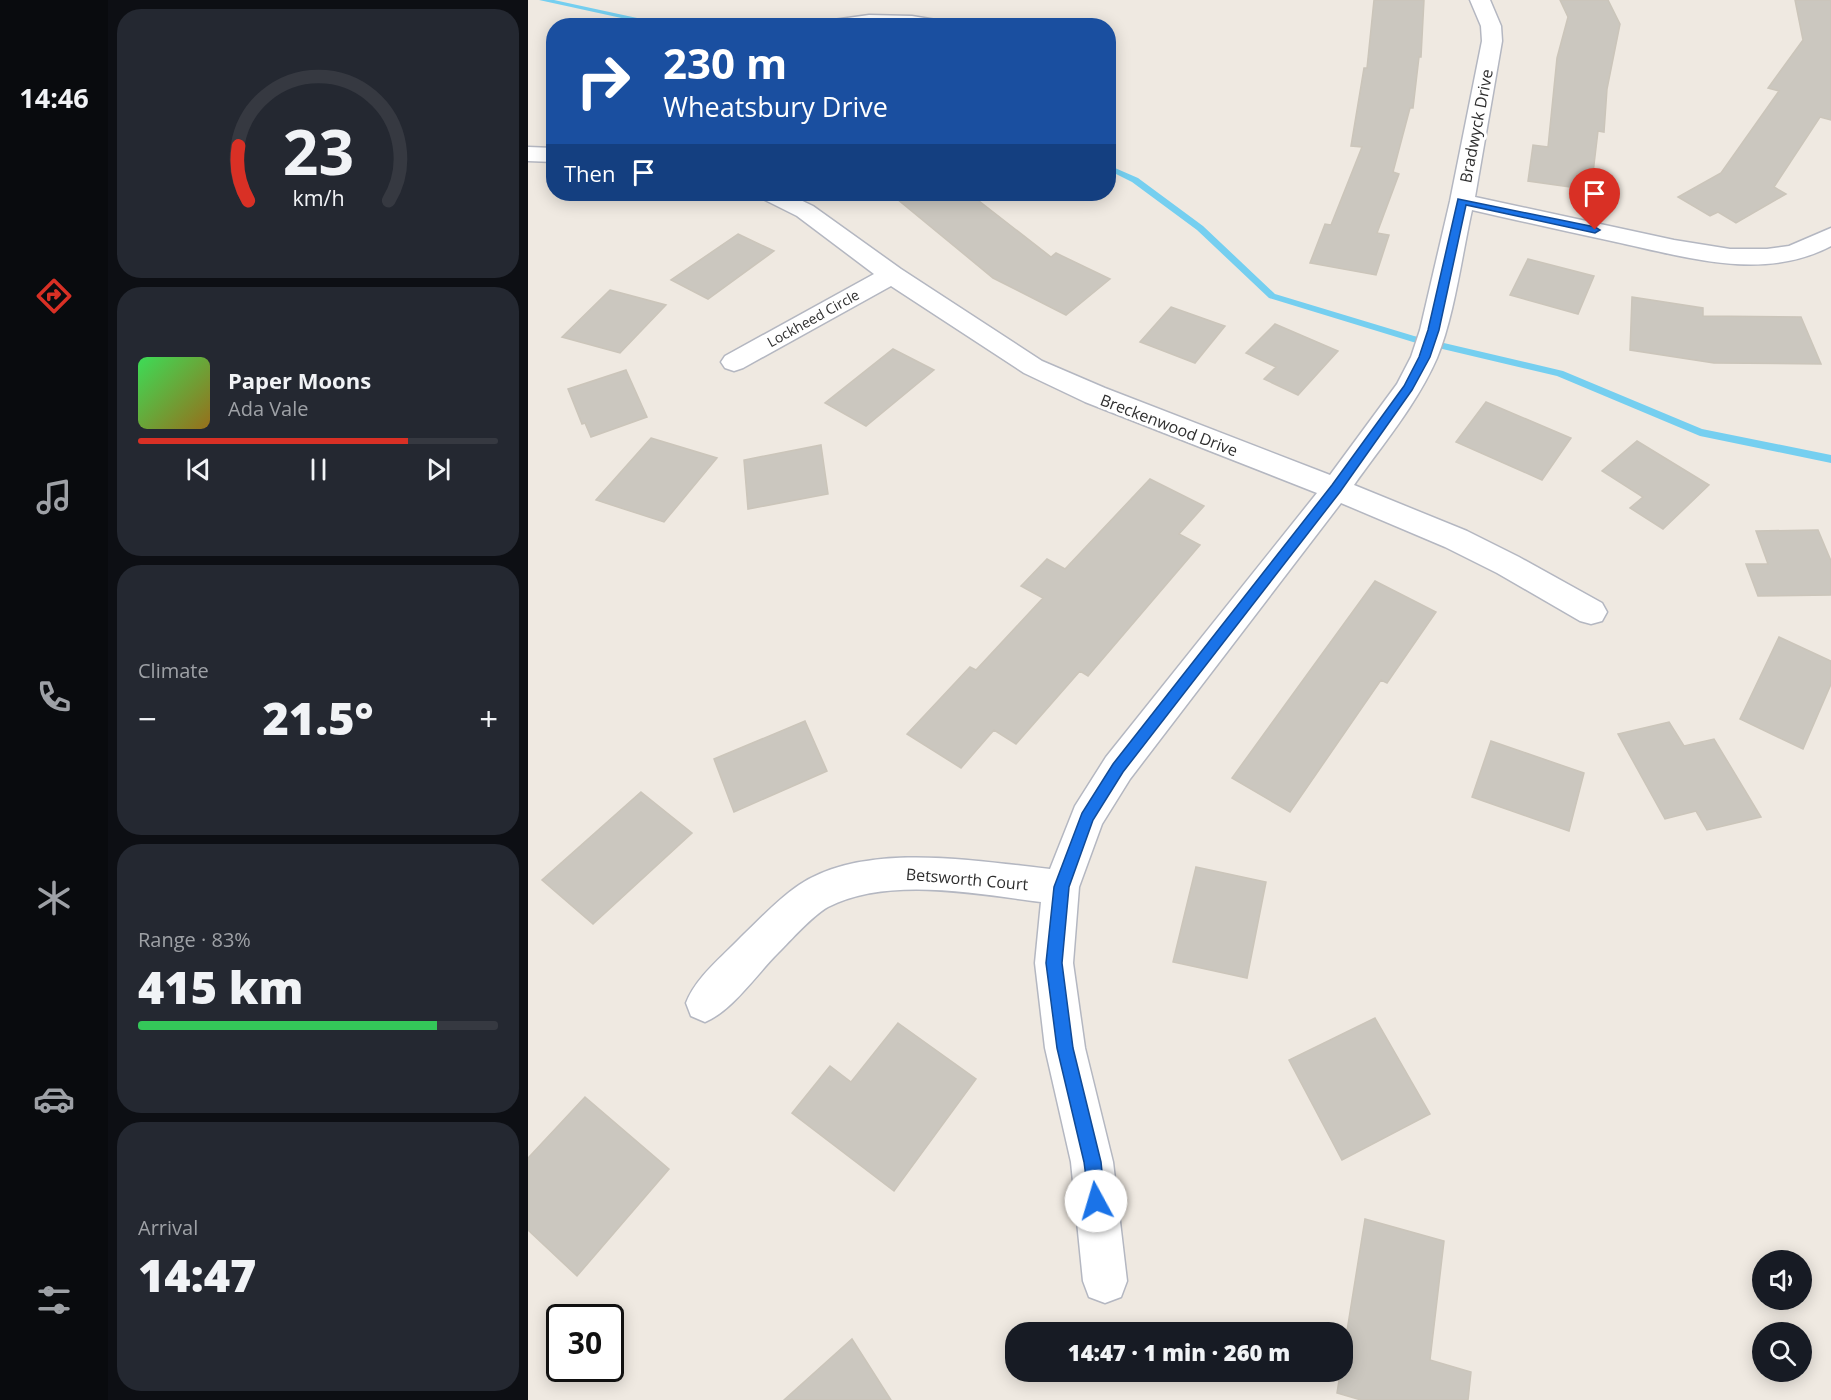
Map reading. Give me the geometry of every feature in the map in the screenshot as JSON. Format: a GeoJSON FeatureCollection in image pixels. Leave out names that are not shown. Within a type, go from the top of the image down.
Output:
{"type":"FeatureCollection","features":[{"type":"Feature","properties":{"kind":"street","name":"Bradwyck Drive"},"geometry":{"type":"LineString","coordinates":[[1105,1281],[1092,1162],[1058,1008],[1054,963],[1061,887],[1087,817],[1118,768],[1336,489],[1408,388],[1424,357],[1433,330],[1462,201],[1492,40],[1491,26],[1480,0]]}},
{"type":"Feature","properties":{"kind":"street"},"geometry":{"type":"LineString","coordinates":[[528,154],[546,155]]}},
{"type":"Feature","properties":{"kind":"street","name":"Breckenwood Drive"},"geometry":{"type":"LineString","coordinates":[[786,201],[805,210],[892,275],[1033,368],[1456,539],[1508,565],[1590,612]]}},
{"type":"Feature","properties":{"kind":"street"},"geometry":{"type":"LineString","coordinates":[[1462,201],[1683,249],[1744,257],[1775,256],[1800,251],[1820,244],[1831,235]]}},
{"type":"Feature","properties":{"kind":"street","name":"Lockheed Circle"},"geometry":{"type":"LineString","coordinates":[[734,362],[892,275]]}},
{"type":"Feature","properties":{"kind":"street","name":"Betsworth Court"},"geometry":{"type":"LineString","coordinates":[[705,1003],[763,941],[814,896],[852,880],[887,874],[924,874],[1061,887]]}},
{"type":"Feature","properties":{"kind":"building"},"geometry":{"type":"Polygon","coordinates":[[[1374,0],[1424,0],[1421,57],[1419,57],[1413,108],[1410,108],[1393,172],[1399,174],[1377,233],[1389,235],[1376,275],[1310,263],[1325,224],[1331,225],[1362,147],[1351,146],[1364,68],[1367,68],[1374,0]]]}},
{"type":"Feature","properties":{"kind":"building"},"geometry":{"type":"Polygon","coordinates":[[[1560,0],[1608,0],[1620,24],[1607,89],[1604,132],[1598,131],[1591,190],[1528,181],[1533,145],[1548,147],[1557,58],[1568,17],[1560,0]]]}},
{"type":"Feature","properties":{"kind":"building"},"geometry":{"type":"Polygon","coordinates":[[[1795,0],[1831,0],[1831,120],[1820,117],[1774,187],[1786,194],[1736,223],[1718,212],[1710,216],[1678,197],[1721,173],[1779,91],[1768,88],[1803,40],[1795,0]]]}},
{"type":"Feature","properties":{"kind":"building"},"geometry":{"type":"Polygon","coordinates":[[[900,201],[979,201],[1051,257],[1056,253],[1110,279],[1066,315],[993,278],[900,201]]]}},
{"type":"Feature","properties":{"kind":"building"},"geometry":{"type":"Polygon","coordinates":[[[738,234],[774,251],[708,299],[671,280],[738,234]]]}},
{"type":"Feature","properties":{"kind":"building"},"geometry":{"type":"Polygon","coordinates":[[[1528,259],[1594,276],[1578,314],[1510,295],[1528,259]]]}},
{"type":"Feature","properties":{"kind":"building"},"geometry":{"type":"Polygon","coordinates":[[[610,290],[666,305],[620,353],[562,337],[610,290]]]}},
{"type":"Feature","properties":{"kind":"building"},"geometry":{"type":"Polygon","coordinates":[[[1632,297],[1703,308],[1703,316],[1801,317],[1821,364],[1714,363],[1630,350],[1632,297]]]}},
{"type":"Feature","properties":{"kind":"building"},"geometry":{"type":"Polygon","coordinates":[[[1171,307],[1225,326],[1195,363],[1140,342],[1171,307]]]}},
{"type":"Feature","properties":{"kind":"building"},"geometry":{"type":"Polygon","coordinates":[[[1275,324],[1338,351],[1298,395],[1264,379],[1276,367],[1246,353],[1275,324]]]}},
{"type":"Feature","properties":{"kind":"building"},"geometry":{"type":"Polygon","coordinates":[[[893,349],[934,370],[866,426],[825,403],[893,349]]]}},
{"type":"Feature","properties":{"kind":"building"},"geometry":{"type":"Polygon","coordinates":[[[626,370],[647,417],[591,437],[585,423],[582,424],[568,389],[626,370]]]}},
{"type":"Feature","properties":{"kind":"building"},"geometry":{"type":"Polygon","coordinates":[[[1486,402],[1571,438],[1542,480],[1456,442],[1486,402]]]}},
{"type":"Feature","properties":{"kind":"building"},"geometry":{"type":"Polygon","coordinates":[[[651,438],[717,458],[664,522],[596,500],[651,438]]]}},
{"type":"Feature","properties":{"kind":"building"},"geometry":{"type":"Polygon","coordinates":[[[1637,441],[1709,485],[1663,529],[1630,508],[1643,497],[1602,471],[1637,441]]]}},
{"type":"Feature","properties":{"kind":"building"},"geometry":{"type":"Polygon","coordinates":[[[821,445],[828,494],[748,509],[744,460],[821,445]]]}},
{"type":"Feature","properties":{"kind":"building"},"geometry":{"type":"Polygon","coordinates":[[[1150,479],[1204,506],[1179,534],[1200,545],[1088,676],[1080,671],[1016,744],[994,730],[961,768],[907,734],[970,667],[976,670],[1043,598],[1021,586],[1047,559],[1065,569],[1150,479]]]}},
{"type":"Feature","properties":{"kind":"building"},"geometry":{"type":"Polygon","coordinates":[[[1818,530],[1831,561],[1831,595],[1758,596],[1746,564],[1768,564],[1756,531],[1818,530]]]}},
{"type":"Feature","properties":{"kind":"building"},"geometry":{"type":"Polygon","coordinates":[[[1375,581],[1436,612],[1387,683],[1381,680],[1290,812],[1232,778],[1375,581]]]}},
{"type":"Feature","properties":{"kind":"building"},"geometry":{"type":"Polygon","coordinates":[[[1779,637],[1831,661],[1831,684],[1803,749],[1740,719],[1779,637]]]}},
{"type":"Feature","properties":{"kind":"building"},"geometry":{"type":"Polygon","coordinates":[[[805,721],[827,771],[734,812],[714,759],[805,721]]]}},
{"type":"Feature","properties":{"kind":"building"},"geometry":{"type":"Polygon","coordinates":[[[1669,722],[1684,746],[1714,739],[1761,817],[1707,830],[1696,811],[1665,819],[1618,734],[1669,722]]]}},
{"type":"Feature","properties":{"kind":"building"},"geometry":{"type":"Polygon","coordinates":[[[1491,741],[1584,773],[1569,831],[1472,797],[1491,741]]]}},
{"type":"Feature","properties":{"kind":"building"},"geometry":{"type":"Polygon","coordinates":[[[641,792],[692,833],[593,924],[542,880],[641,792]]]}},
{"type":"Feature","properties":{"kind":"building"},"geometry":{"type":"Polygon","coordinates":[[[1196,867],[1266,882],[1247,978],[1173,962],[1196,867]]]}},
{"type":"Feature","properties":{"kind":"building"},"geometry":{"type":"Polygon","coordinates":[[[1375,1018],[1430,1114],[1342,1160],[1289,1060],[1375,1018]]]}},
{"type":"Feature","properties":{"kind":"building"},"geometry":{"type":"Polygon","coordinates":[[[898,1023],[976,1079],[894,1191],[792,1113],[830,1066],[851,1082],[898,1023]]]}},
{"type":"Feature","properties":{"kind":"building"},"geometry":{"type":"Polygon","coordinates":[[[585,1097],[669,1169],[577,1276],[528,1230],[528,1158],[585,1097]]]}},
{"type":"Feature","properties":{"kind":"building"},"geometry":{"type":"Polygon","coordinates":[[[1365,1219],[1444,1241],[1430,1360],[1471,1372],[1468,1400],[1361,1400],[1337,1393],[1339,1382],[1353,1382],[1353,1322],[1348,1322],[1365,1219]]]}},
{"type":"Feature","properties":{"kind":"building"},"geometry":{"type":"Polygon","coordinates":[[[852,1339],[891,1400],[784,1400],[852,1339]]]}},
{"type":"Feature","properties":{"kind":"waterway"},"geometry":{"type":"LineString","coordinates":[[543,0],[632,18]]}},
{"type":"Feature","properties":{"kind":"waterway"},"geometry":{"type":"LineString","coordinates":[[1116,171],[1135,180],[1200,228],[1272,296],[1413,339],[1560,373],[1700,432],[1831,459]]}},
{"type":"Feature","properties":{"kind":"route"},"geometry":{"type":"LineString","coordinates":[[1096,1201],[1092,1162],[1065,1048],[1058,1008],[1054,963],[1061,887],[1087,817],[1118,768],[1336,489],[1408,388],[1424,357],[1433,330],[1462,201],[1595,230]]}}]}
